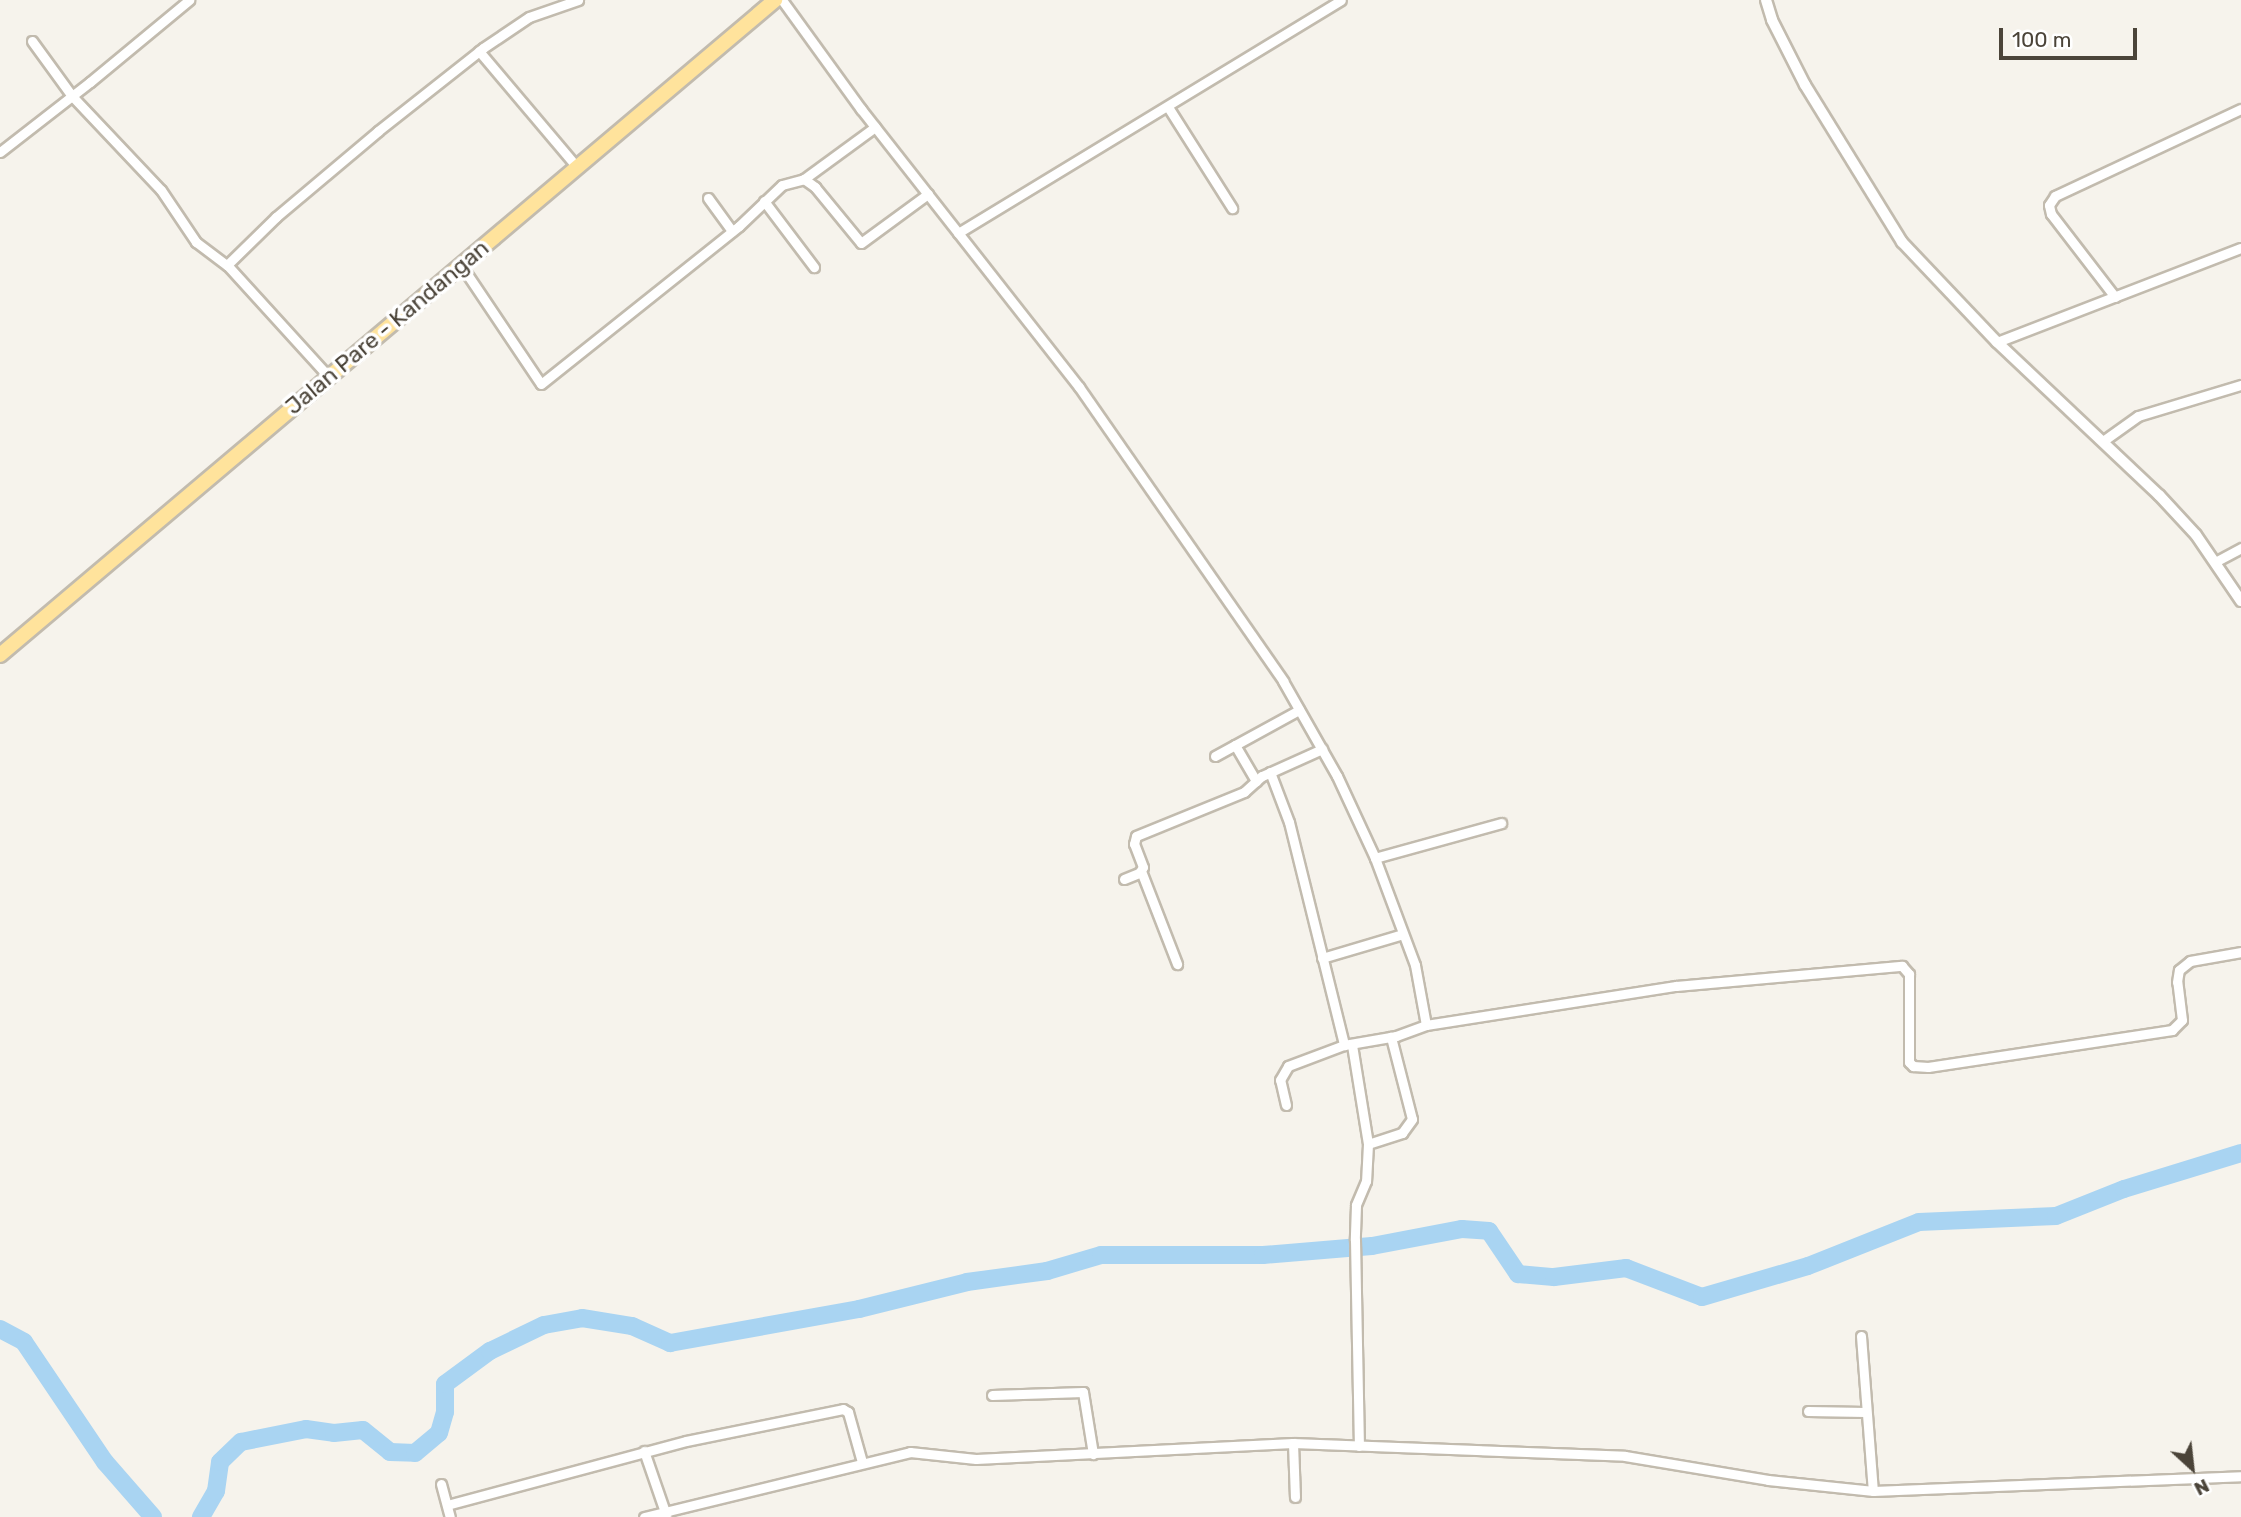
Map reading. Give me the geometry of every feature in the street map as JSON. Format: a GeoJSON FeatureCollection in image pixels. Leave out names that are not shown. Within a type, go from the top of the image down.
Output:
{"type":"FeatureCollection","features":[{"type":"Feature","properties":{"kind":"main road","name":"Jalan Pare - Kandangan"},"geometry":{"type":"LineString","coordinates":[[0,655],[775,0]]}},
{"type":"Feature","properties":{"kind":"street"},"geometry":{"type":"LineString","coordinates":[[0,152],[188,0]]}},
{"type":"Feature","properties":{"kind":"street"},"geometry":{"type":"LineString","coordinates":[[227,265],[358,148],[479,51],[528,17],[578,0]]}},
{"type":"Feature","properties":{"kind":"street"},"geometry":{"type":"LineString","coordinates":[[782,0],[875,127],[1086,397],[1176,524],[1300,710],[1375,858],[1415,965],[1426,1026]]}},
{"type":"Feature","properties":{"kind":"street"},"geometry":{"type":"LineString","coordinates":[[958,233],[1341,0]]}},
{"type":"Feature","properties":{"kind":"street"},"geometry":{"type":"LineString","coordinates":[[1766,0],[1772,20],[1805,85],[1902,242],[1997,342],[2185,522],[2241,601]]}},
{"type":"Feature","properties":{"kind":"street"},"geometry":{"type":"LineString","coordinates":[[32,41],[72,96],[161,190],[195,242],[227,265],[329,377]]}},
{"type":"Feature","properties":{"kind":"street"},"geometry":{"type":"LineString","coordinates":[[479,51],[577,167]]}},
{"type":"Feature","properties":{"kind":"street"},"geometry":{"type":"LineString","coordinates":[[1168,107],[1231,208]]}},
{"type":"Feature","properties":{"kind":"street"},"geometry":{"type":"LineString","coordinates":[[2115,297],[2051,214],[2049,205],[2055,196],[2241,109]]}},
{"type":"Feature","properties":{"kind":"street"},"geometry":{"type":"LineString","coordinates":[[461,265],[541,384],[732,232],[782,185],[804,180],[875,127]]}},
{"type":"Feature","properties":{"kind":"street"},"geometry":{"type":"LineString","coordinates":[[804,180],[824,195],[861,243],[928,194]]}},
{"type":"Feature","properties":{"kind":"street"},"geometry":{"type":"LineString","coordinates":[[708,198],[732,232]]}},
{"type":"Feature","properties":{"kind":"street"},"geometry":{"type":"LineString","coordinates":[[764,201],[814,267]]}},
{"type":"Feature","properties":{"kind":"street"},"geometry":{"type":"LineString","coordinates":[[1997,342],[2241,248]]}},
{"type":"Feature","properties":{"kind":"street"},"geometry":{"type":"LineString","coordinates":[[2103,441],[2138,416],[2241,385]]}},
{"type":"Feature","properties":{"kind":"street"},"geometry":{"type":"LineString","coordinates":[[2215,562],[2241,548]]}},
{"type":"Feature","properties":{"kind":"street"},"geometry":{"type":"LineString","coordinates":[[1215,756],[1300,710]]}},
{"type":"Feature","properties":{"kind":"street"},"geometry":{"type":"LineString","coordinates":[[1235,745],[1256,781]]}},
{"type":"Feature","properties":{"kind":"street"},"geometry":{"type":"LineString","coordinates":[[1177,964],[1141,871],[1142,865],[1134,844],[1136,836],[1244,792],[1270,772],[1322,749]]}},
{"type":"Feature","properties":{"kind":"street"},"geometry":{"type":"LineString","coordinates":[[1270,772],[1289,822],[1322,958],[1348,1045],[1368,1143],[1366,1181],[1356,1205],[1359,1446]]}},
{"type":"Feature","properties":{"kind":"street"},"geometry":{"type":"LineString","coordinates":[[1375,858],[1501,823]]}},
{"type":"Feature","properties":{"kind":"street"},"geometry":{"type":"LineString","coordinates":[[1124,879],[1141,871]]}},
{"type":"Feature","properties":{"kind":"street"},"geometry":{"type":"LineString","coordinates":[[1322,958],[1403,934]]}},
{"type":"Feature","properties":{"kind":"street"},"geometry":{"type":"LineString","coordinates":[[1286,1105],[1280,1080],[1288,1066],[1348,1045],[1391,1037],[1426,1026],[1676,986],[1902,966],[1909,974],[1909,1062],[1913,1066],[1928,1067],[2172,1030],[2182,1020],[2177,982],[2179,970],[2190,961],[2241,952]]}},
{"type":"Feature","properties":{"kind":"street"},"geometry":{"type":"LineString","coordinates":[[1368,1143],[1402,1133],[1412,1119],[1391,1037]]}},
{"type":"Feature","properties":{"kind":"street"},"geometry":{"type":"LineString","coordinates":[[1861,1336],[1864,1412],[1873,1491]]}},
{"type":"Feature","properties":{"kind":"street"},"geometry":{"type":"LineString","coordinates":[[992,1395],[1083,1392],[1093,1454]]}},
{"type":"Feature","properties":{"kind":"street"},"geometry":{"type":"LineString","coordinates":[[447,1505],[643,1451],[748,1427],[845,1409],[862,1462]]}},
{"type":"Feature","properties":{"kind":"street"},"geometry":{"type":"LineString","coordinates":[[1808,1412],[1864,1412]]}},
{"type":"Feature","properties":{"kind":"street"},"geometry":{"type":"LineString","coordinates":[[1293,1443],[1295,1497]]}},
{"type":"Feature","properties":{"kind":"street"},"geometry":{"type":"LineString","coordinates":[[644,1517],[666,1514],[862,1462],[910,1452],[968,1459],[1293,1443],[1625,1456],[1768,1480],[1873,1491],[2241,1476]]}},
{"type":"Feature","properties":{"kind":"street"},"geometry":{"type":"LineString","coordinates":[[643,1451],[666,1514]]}},
{"type":"Feature","properties":{"kind":"street"},"geometry":{"type":"LineString","coordinates":[[441,1484],[450,1517]]}},
{"type":"Feature","properties":{"kind":"waterway"},"geometry":{"type":"LineString","coordinates":[[201,1517],[216,1491],[220,1462],[241,1442],[306,1429],[334,1433],[363,1430],[390,1452],[415,1453],[439,1433],[445,1412],[445,1384],[490,1351],[544,1325],[582,1318],[632,1326],[670,1343],[859,1309],[967,1282],[1047,1271],[1101,1255],[1263,1255],[1372,1246],[1462,1229],[1489,1231],[1518,1274],[1554,1277],[1626,1268],[1702,1297],[1808,1266],[1919,1222],[2056,1216],[2124,1189],[2241,1153]]}},
{"type":"Feature","properties":{"kind":"waterway"},"geometry":{"type":"LineString","coordinates":[[0,1329],[24,1342],[105,1462],[153,1517]]}}]}
